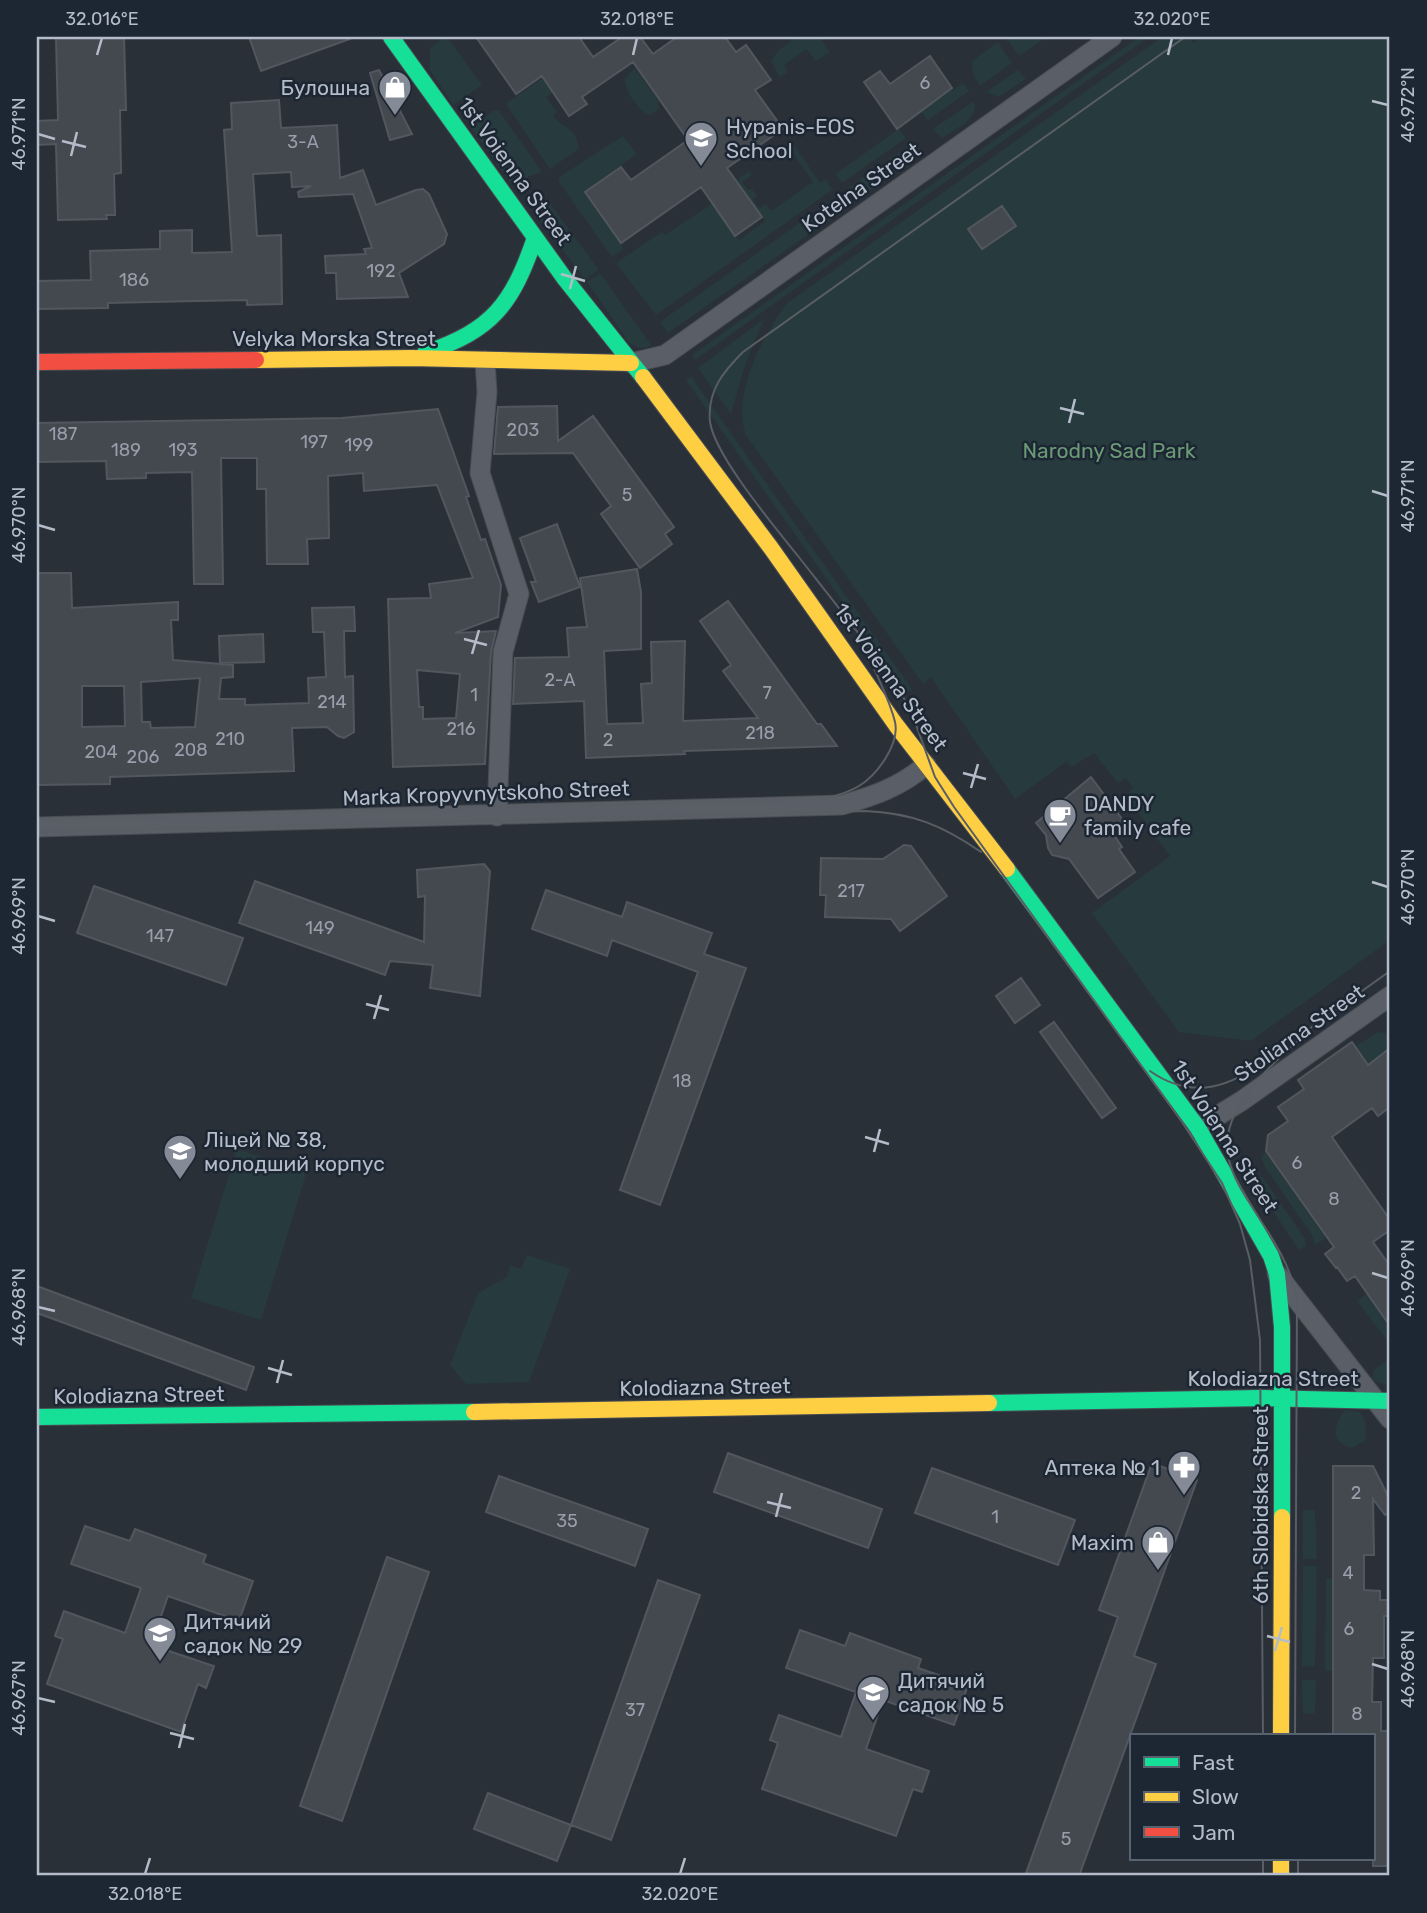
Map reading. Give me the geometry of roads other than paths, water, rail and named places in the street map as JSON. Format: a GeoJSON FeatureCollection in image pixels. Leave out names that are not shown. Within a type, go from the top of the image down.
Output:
{"type":"FeatureCollection","features":[{"type":"Feature","properties":{"kind":"street","name":"1st Voienna Street"},"geometry":{"type":"LineString","coordinates":[[391,37],[535,237],[657,393],[926,765],[997,856],[1198,1128],[1263,1240],[1277,1274],[1382,1400],[1390,1419]]}},
{"type":"Feature","properties":{"kind":"street","name":"Kotelna Street"},"geometry":{"type":"LineString","coordinates":[[631,363],[665,355],[1112,37]]}},
{"type":"Feature","properties":{"kind":"street"},"geometry":{"type":"LineString","coordinates":[[411,358],[456,343],[492,318],[521,279],[535,237]]}},
{"type":"Feature","properties":{"kind":"street","name":"Velyka Morska Street"},"geometry":{"type":"LineString","coordinates":[[37,362],[411,358],[631,363]]}},
{"type":"Feature","properties":{"kind":"street"},"geometry":{"type":"LineString","coordinates":[[485,360],[487,392],[480,473],[519,594],[503,652],[497,816]]}},
{"type":"Feature","properties":{"kind":"street","name":"Marka Kropyvnytskoho Street"},"geometry":{"type":"LineString","coordinates":[[37,827],[842,805],[880,794],[906,782],[926,765]]}},
{"type":"Feature","properties":{"kind":"street","name":"Stoliarna Street"},"geometry":{"type":"LineString","coordinates":[[1198,1128],[1243,1100],[1390,996]]}},
{"type":"Feature","properties":{"kind":"street","name":"6th Slobidska Street"},"geometry":{"type":"LineString","coordinates":[[1277,1274],[1282,1327],[1281,1734]]}},
{"type":"Feature","properties":{"kind":"street","name":"Kolodiazna Street"},"geometry":{"type":"LineString","coordinates":[[37,1417],[1281,1399],[1382,1400]]}},
{"type":"Feature","properties":{"kind":"tram line"},"geometry":{"type":"LineString","coordinates":[[1185,37],[743,352],[718,383],[711,401],[710,422],[723,453],[747,491],[896,684],[911,711],[935,777],[954,807],[1182,1122],[1222,1183],[1240,1224],[1250,1260],[1260,1340],[1263,1734]]}},
{"type":"Feature","properties":{"kind":"tram line"},"geometry":{"type":"LineString","coordinates":[[37,819],[823,799],[850,791],[866,781],[880,767],[891,749],[896,731],[895,722],[871,661]]}},
{"type":"Feature","properties":{"kind":"tram line"},"geometry":{"type":"LineString","coordinates":[[37,832],[865,811],[897,814],[926,822],[953,834],[981,852]]}},
{"type":"Feature","properties":{"kind":"tram line"},"geometry":{"type":"LineString","coordinates":[[1302,1034],[1390,971]]}},
{"type":"Feature","properties":{"kind":"tram line"},"geometry":{"type":"LineString","coordinates":[[1295,1734],[1297,1300],[1282,1257],[1234,1175],[1227,1140],[1240,1104],[1252,1087],[1310,1029]]}},
{"type":"Feature","properties":{"kind":"tram line"},"geometry":{"type":"LineString","coordinates":[[1150,1071],[1182,1086],[1197,1088],[1242,1076],[1271,1057]]}},
{"type":"Feature","properties":{"kind":"tram line"},"geometry":{"type":"LineString","coordinates":[[1263,1860],[1263,1876]]}},
{"type":"Feature","properties":{"kind":"tram line"},"geometry":{"type":"LineString","coordinates":[[1298,1860],[1298,1876]]}},
{"type":"Feature","properties":{"kind":"place","name":"Булошна"},"geometry":{"type":"Point","coordinates":[395,117]}},
{"type":"Feature","properties":{"kind":"place","name":"Hypanis-EOS School"},"geometry":{"type":"Point","coordinates":[701,168]}},
{"type":"Feature","properties":{"kind":"place","name":"DANDY family cafe"},"geometry":{"type":"Point","coordinates":[1060,845]}},
{"type":"Feature","properties":{"kind":"place","name":"Ліцей № 38, молодший корпус"},"geometry":{"type":"Point","coordinates":[180,1181]}},
{"type":"Feature","properties":{"kind":"place","name":"Аптека № 1"},"geometry":{"type":"Point","coordinates":[1184,1497]}},
{"type":"Feature","properties":{"kind":"place","name":"Maxim"},"geometry":{"type":"Point","coordinates":[1158,1572]}},
{"type":"Feature","properties":{"kind":"place","name":"Дитячий садок № 29"},"geometry":{"type":"Point","coordinates":[160,1663]}},
{"type":"Feature","properties":{"kind":"place","name":"Дитячий садок № 5"},"geometry":{"type":"Point","coordinates":[873,1722]}},
{"type":"Feature","properties":{"kind":"park label","name":"Narodny Sad Park"},"geometry":{"type":"Point","coordinates":[1109,450]}}]}
